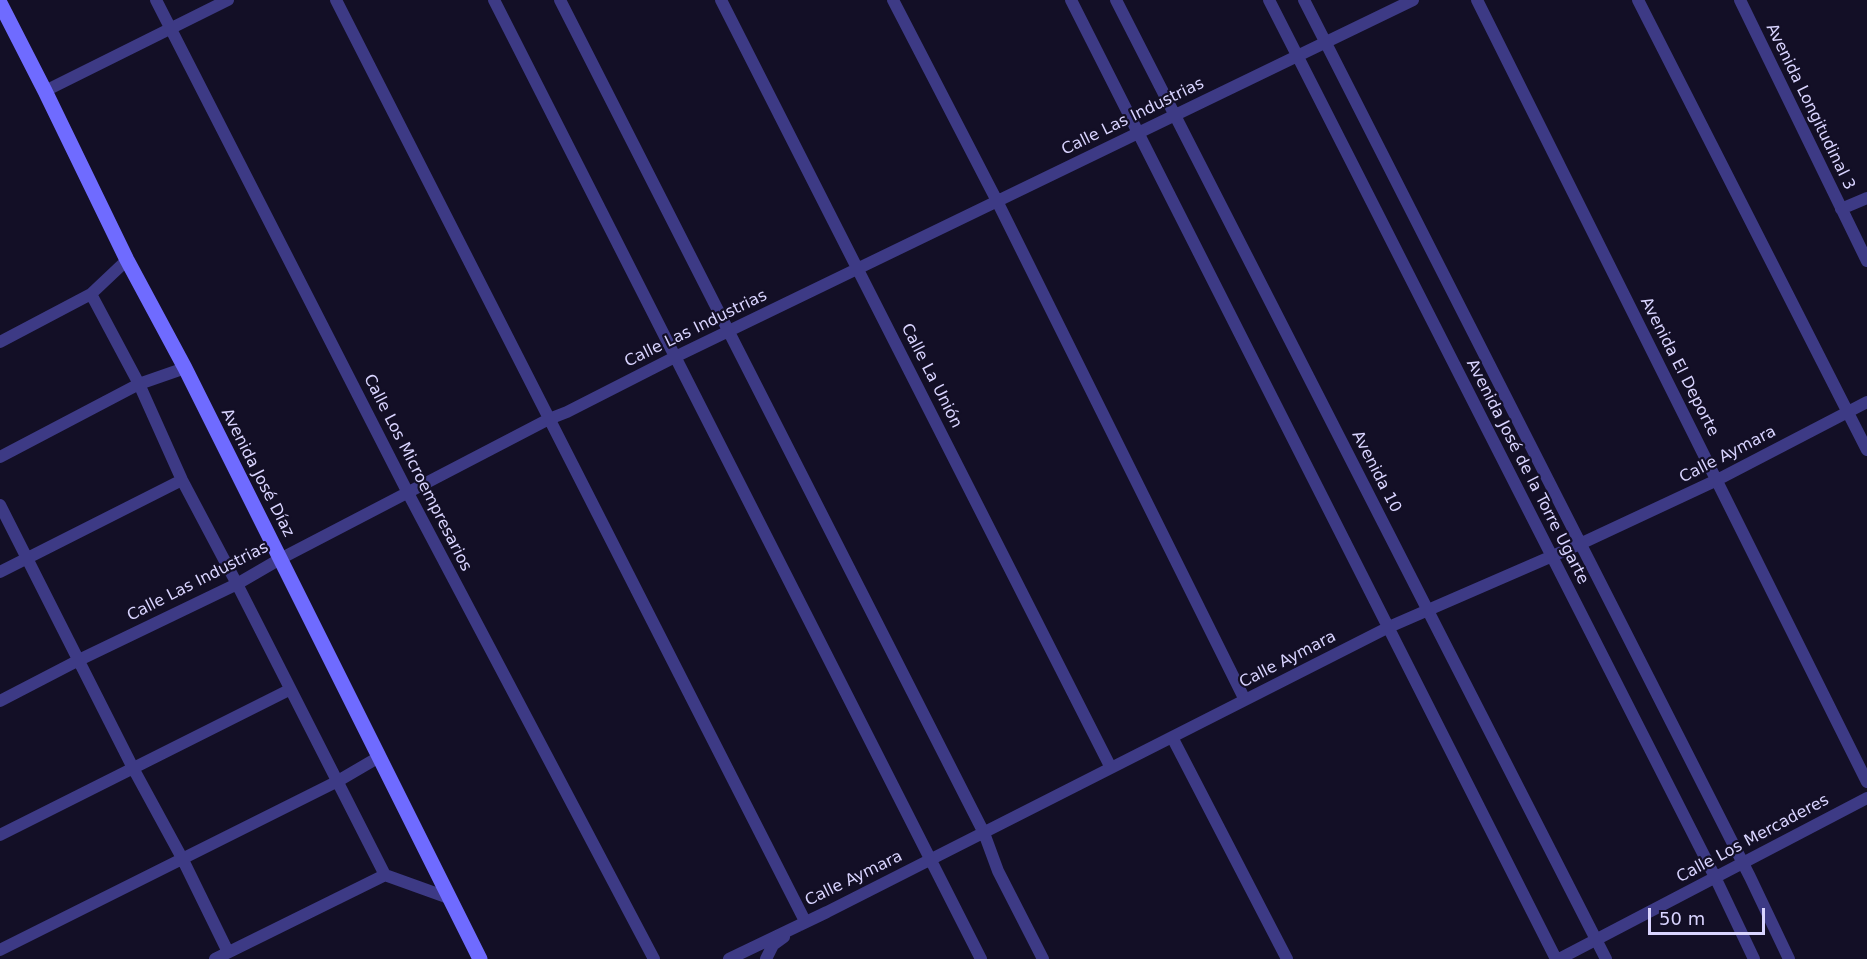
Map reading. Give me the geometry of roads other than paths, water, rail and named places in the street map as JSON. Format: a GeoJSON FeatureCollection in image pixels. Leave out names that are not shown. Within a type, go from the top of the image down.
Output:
{"type":"FeatureCollection","features":[{"type":"Feature","properties":{"kind":"street","name":"Calle Los Microempresarios"},"geometry":{"type":"LineString","coordinates":[[156,0],[408,493],[654,959]]}},
{"type":"Feature","properties":{"kind":"street"},"geometry":{"type":"LineString","coordinates":[[45,91],[228,0]]}},
{"type":"Feature","properties":{"kind":"street"},"geometry":{"type":"LineString","coordinates":[[336,0],[805,921],[773,945],[766,959]]}},
{"type":"Feature","properties":{"kind":"street"},"geometry":{"type":"LineString","coordinates":[[494,0],[981,959]]}},
{"type":"Feature","properties":{"kind":"street"},"geometry":{"type":"LineString","coordinates":[[560,0],[984,833],[998,871],[1043,959]]}},
{"type":"Feature","properties":{"kind":"street","name":"Calle La Unión"},"geometry":{"type":"LineString","coordinates":[[721,0],[1111,768]]}},
{"type":"Feature","properties":{"kind":"street"},"geometry":{"type":"LineString","coordinates":[[893,0],[997,201],[1245,700]]}},
{"type":"Feature","properties":{"kind":"street"},"geometry":{"type":"LineString","coordinates":[[1071,0],[1558,959]]}},
{"type":"Feature","properties":{"kind":"street","name":"Avenida 10"},"geometry":{"type":"LineString","coordinates":[[1116,0],[1606,959]]}},
{"type":"Feature","properties":{"kind":"street","name":"Avenida José de la Torre Ugarte"},"geometry":{"type":"LineString","coordinates":[[1269,0],[1754,959]]}},
{"type":"Feature","properties":{"kind":"street","name":"Avenida José de la Torre Ugarte"},"geometry":{"type":"LineString","coordinates":[[1304,0],[1743,863],[1789,959]]}},
{"type":"Feature","properties":{"kind":"street","name":"Calle Las Industrias"},"geometry":{"type":"LineString","coordinates":[[0,701],[237,584],[280,559],[549,419],[1413,0]]}},
{"type":"Feature","properties":{"kind":"street","name":"Avenida El Deporte"},"geometry":{"type":"LineString","coordinates":[[1477,0],[1867,782]]}},
{"type":"Feature","properties":{"kind":"street"},"geometry":{"type":"LineString","coordinates":[[1638,0],[1867,450]]}},
{"type":"Feature","properties":{"kind":"street","name":"Avenida Longitudinal 3"},"geometry":{"type":"LineString","coordinates":[[1740,0],[1867,261]]}},
{"type":"Feature","properties":{"kind":"street","name":"Avenida José Díaz"},"geometry":{"type":"LineString","coordinates":[[0,3],[127,260],[185,368],[480,959]]}},
{"type":"Feature","properties":{"kind":"street"},"geometry":{"type":"LineString","coordinates":[[1841,209],[1867,198]]}},
{"type":"Feature","properties":{"kind":"street"},"geometry":{"type":"LineString","coordinates":[[0,342],[91,294],[127,260]]}},
{"type":"Feature","properties":{"kind":"street"},"geometry":{"type":"LineString","coordinates":[[91,294],[139,384],[182,480],[385,875],[449,898]]}},
{"type":"Feature","properties":{"kind":"street"},"geometry":{"type":"LineString","coordinates":[[0,457],[139,384],[185,368]]}},
{"type":"Feature","properties":{"kind":"street","name":"Calle Aymara"},"geometry":{"type":"LineString","coordinates":[[729,959],[827,912],[1389,627],[1551,557],[1717,480],[1867,402]]}},
{"type":"Feature","properties":{"kind":"street"},"geometry":{"type":"LineString","coordinates":[[0,572],[182,480]]}},
{"type":"Feature","properties":{"kind":"street"},"geometry":{"type":"LineString","coordinates":[[0,505],[228,952]]}},
{"type":"Feature","properties":{"kind":"street"},"geometry":{"type":"LineString","coordinates":[[0,836],[290,690]]}},
{"type":"Feature","properties":{"kind":"street"},"geometry":{"type":"LineString","coordinates":[[1172,737],[1287,959]]}},
{"type":"Feature","properties":{"kind":"street"},"geometry":{"type":"LineString","coordinates":[[0,950],[338,781],[379,757]]}},
{"type":"Feature","properties":{"kind":"street","name":"Calle Los Mercaderes"},"geometry":{"type":"LineString","coordinates":[[1558,959],[1867,798]]}},
{"type":"Feature","properties":{"kind":"street"},"geometry":{"type":"LineString","coordinates":[[215,959],[385,875]]}}]}
